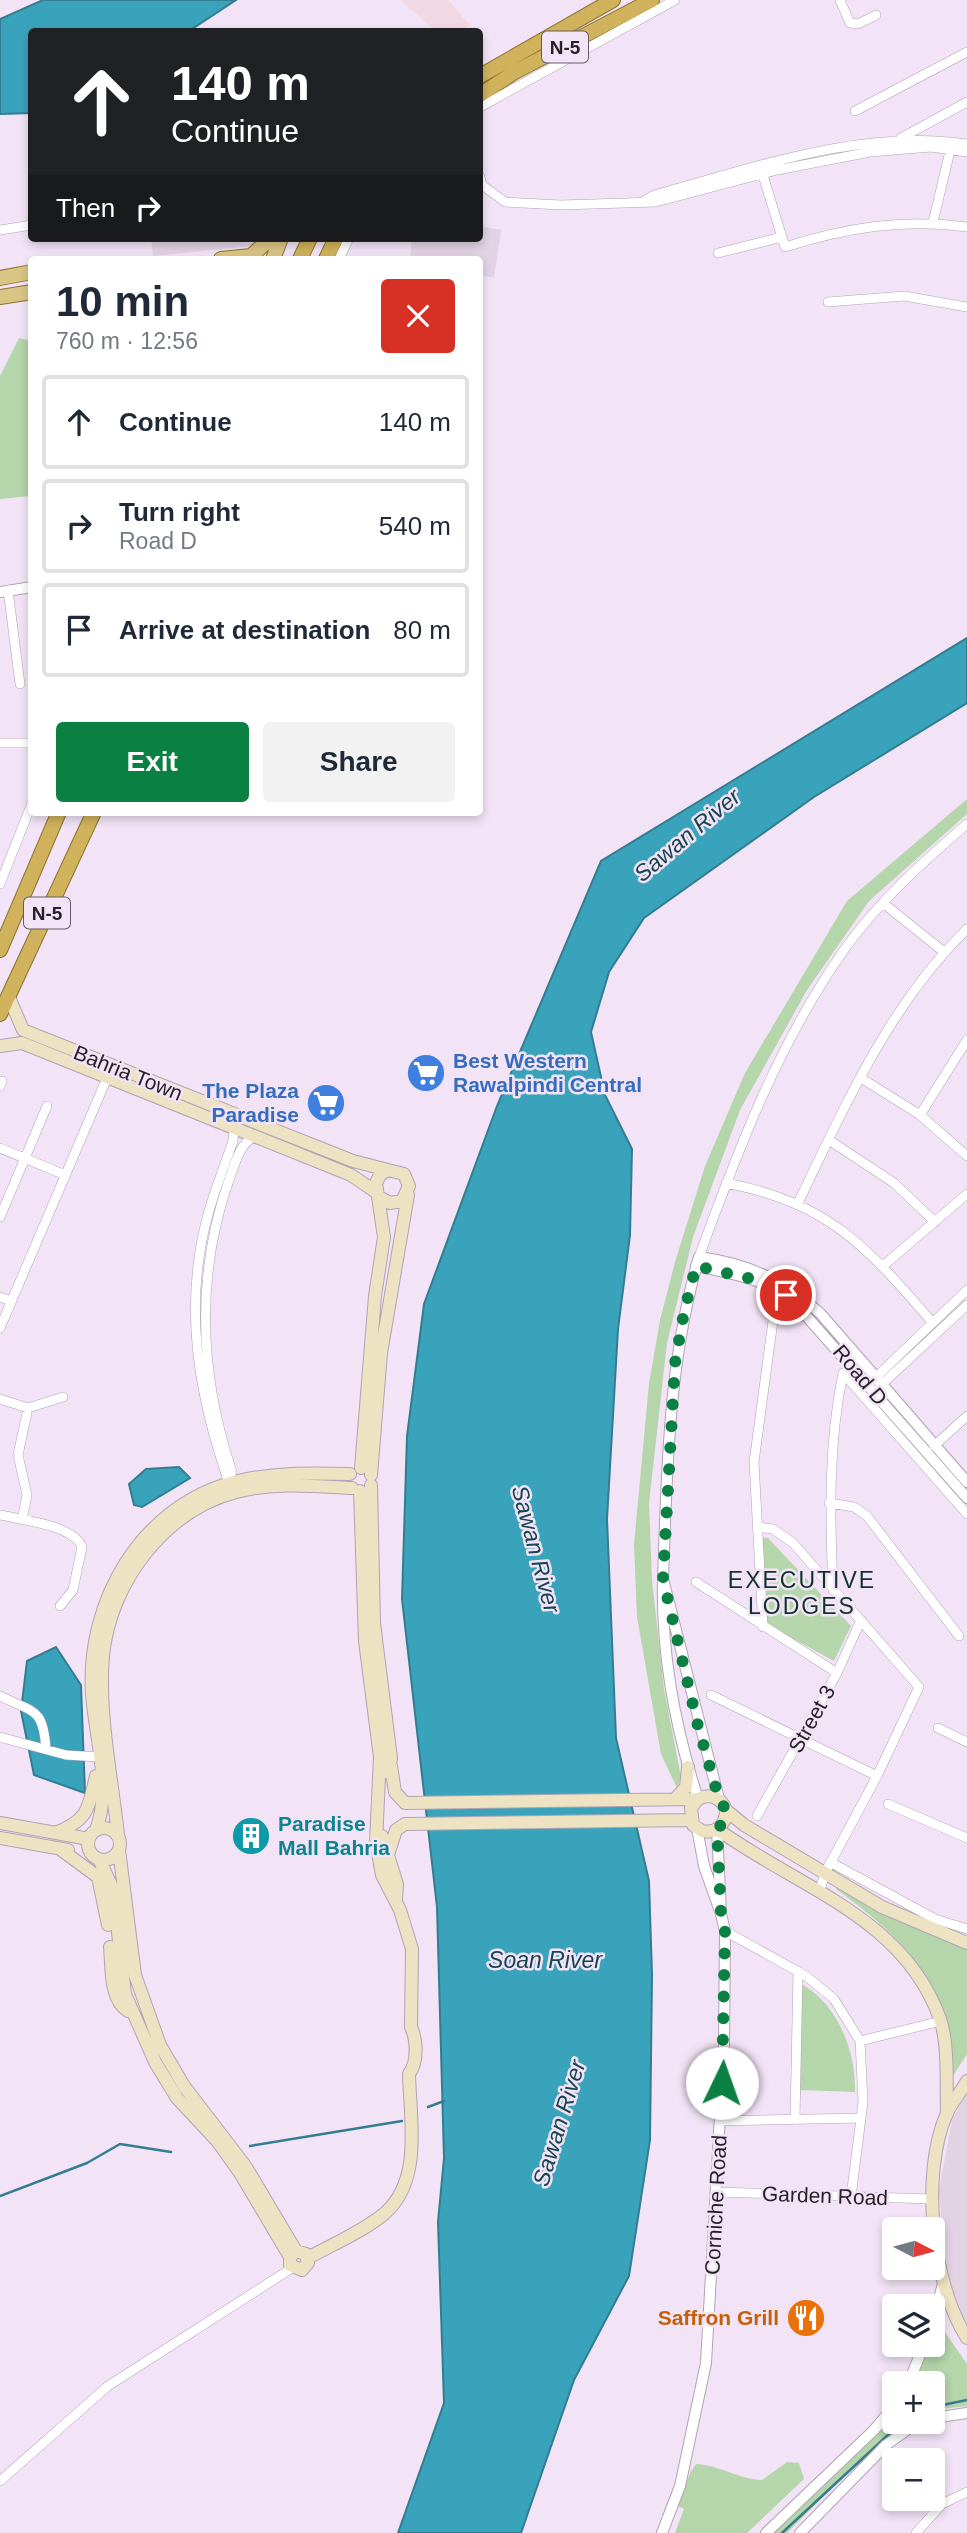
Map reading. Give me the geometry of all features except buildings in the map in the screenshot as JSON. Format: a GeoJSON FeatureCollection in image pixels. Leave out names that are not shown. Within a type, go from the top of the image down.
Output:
{"type":"FeatureCollection","features":[{"type":"Feature","properties":{"kind":"highway","name":"N-5"},"geometry":{"type":"LineString","coordinates":[[483,74],[613,0]]}},
{"type":"Feature","properties":{"kind":"highway","name":"N-5"},"geometry":{"type":"LineString","coordinates":[[483,93],[513,74],[652,0]]}},
{"type":"Feature","properties":{"kind":"highway","name":"N-5"},"geometry":{"type":"LineString","coordinates":[[2,941],[57,816]]}},
{"type":"Feature","properties":{"kind":"highway","name":"N-5"},"geometry":{"type":"LineString","coordinates":[[0,1014],[91,816]]}},
{"type":"Feature","properties":{"kind":"main road"},"geometry":{"type":"LineString","coordinates":[[251,256],[267,242]]}},
{"type":"Feature","properties":{"kind":"main road"},"geometry":{"type":"LineString","coordinates":[[0,278],[28,273]]}},
{"type":"Feature","properties":{"kind":"main road"},"geometry":{"type":"LineString","coordinates":[[0,298],[28,293]]}},
{"type":"Feature","properties":{"kind":"main road","name":"Bahria Town"},"geometry":{"type":"LineString","coordinates":[[8,995],[23,1030],[233,1121],[255,1136],[351,1175],[378,1195]]}},
{"type":"Feature","properties":{"kind":"main road","name":"Bahria Town"},"geometry":{"type":"LineString","coordinates":[[0,1046],[22,1042],[107,1078],[353,1161],[388,1170]]}},
{"type":"Feature","properties":{"kind":"main road"},"geometry":{"type":"LineString","coordinates":[[292,2259],[306,2254],[308,2258],[385,2213],[401,2192],[409,2170],[411,2154],[409,2074],[414,2066],[415,2035],[411,2026],[411,1949],[396,1900],[382,1874],[376,1842],[380,1757],[365,1641],[361,1480],[375,1296],[384,1237],[377,1179],[388,1170],[404,1174],[409,1191],[382,1340],[361,1480],[374,1623],[391,1766],[398,1797],[405,1803],[412,1803],[698,1799],[708,1796],[827,1868],[883,1906],[967,1942]]}},
{"type":"Feature","properties":{"kind":"main road"},"geometry":{"type":"LineString","coordinates":[[378,1195],[396,1203],[409,1191]]}},
{"type":"Feature","properties":{"kind":"main road"},"geometry":{"type":"LineString","coordinates":[[292,2259],[240,2173],[164,2079],[135,2015],[121,1976],[111,1881],[95,1857],[92,1835],[103,1807],[92,1663],[99,1621],[113,1582],[140,1541],[184,1505],[232,1482],[287,1474],[361,1480]]}},
{"type":"Feature","properties":{"kind":"main road"},"geometry":{"type":"LineString","coordinates":[[292,2259],[246,2167],[184,2086],[160,2045],[135,1975],[103,1695],[103,1654],[120,1594],[138,1563],[175,1522],[213,1500],[233,1493],[277,1486],[361,1480]]}},
{"type":"Feature","properties":{"kind":"main road"},"geometry":{"type":"LineString","coordinates":[[55,1833],[75,1825],[86,1814],[99,1761]]}},
{"type":"Feature","properties":{"kind":"main road"},"geometry":{"type":"LineString","coordinates":[[391,1766],[382,1812],[383,1846],[397,1884],[396,1900]]}},
{"type":"Feature","properties":{"kind":"main road"},"geometry":{"type":"LineString","coordinates":[[673,1798],[686,1787],[688,1767]]}},
{"type":"Feature","properties":{"kind":"main road"},"geometry":{"type":"LineString","coordinates":[[694,1824],[691,1808],[698,1799]]}},
{"type":"Feature","properties":{"kind":"main road"},"geometry":{"type":"LineString","coordinates":[[388,1855],[396,1830],[401,1825],[670,1819],[694,1824],[707,1832],[717,1829],[723,1823],[722,1805]]}},
{"type":"Feature","properties":{"kind":"main road"},"geometry":{"type":"LineString","coordinates":[[0,1823],[55,1833],[92,1835],[108,1828],[118,1835]]}},
{"type":"Feature","properties":{"kind":"main road"},"geometry":{"type":"LineString","coordinates":[[717,1829],[872,1924],[921,1978],[941,2021],[947,2114]]}},
{"type":"Feature","properties":{"kind":"main road"},"geometry":{"type":"LineString","coordinates":[[0,1838],[108,1859],[119,1850]]}},
{"type":"Feature","properties":{"kind":"main road"},"geometry":{"type":"LineString","coordinates":[[60,1849],[100,1881],[108,1919],[116,1992],[122,2008],[135,2015]]}},
{"type":"Feature","properties":{"kind":"main road"},"geometry":{"type":"LineString","coordinates":[[967,2081],[947,2114],[936,2156],[933,2199],[943,2284],[967,2336]]}},
{"type":"Feature","properties":{"kind":"street"},"geometry":{"type":"LineString","coordinates":[[483,105],[675,0]]}},
{"type":"Feature","properties":{"kind":"street"},"geometry":{"type":"LineString","coordinates":[[840,0],[850,23],[858,24],[876,15]]}},
{"type":"Feature","properties":{"kind":"street"},"geometry":{"type":"LineString","coordinates":[[855,111],[967,52]]}},
{"type":"Feature","properties":{"kind":"street"},"geometry":{"type":"LineString","coordinates":[[898,145],[967,102]]}},
{"type":"Feature","properties":{"kind":"street"},"geometry":{"type":"LineString","coordinates":[[483,186],[505,202],[561,205],[656,202],[761,170],[898,145],[967,144]]}},
{"type":"Feature","properties":{"kind":"street"},"geometry":{"type":"LineString","coordinates":[[951,145],[967,152]]}},
{"type":"Feature","properties":{"kind":"street"},"geometry":{"type":"LineString","coordinates":[[933,222],[951,145]]}},
{"type":"Feature","properties":{"kind":"street"},"geometry":{"type":"LineString","coordinates":[[761,170],[785,247],[862,226],[933,222],[967,227]]}},
{"type":"Feature","properties":{"kind":"street"},"geometry":{"type":"LineString","coordinates":[[0,230],[28,226]]}},
{"type":"Feature","properties":{"kind":"street"},"geometry":{"type":"LineString","coordinates":[[718,253],[782,237]]}},
{"type":"Feature","properties":{"kind":"street"},"geometry":{"type":"LineString","coordinates":[[828,302],[904,296],[967,307]]}},
{"type":"Feature","properties":{"kind":"street"},"geometry":{"type":"LineString","coordinates":[[20,684],[4,591],[28,588]]}},
{"type":"Feature","properties":{"kind":"street"},"geometry":{"type":"LineString","coordinates":[[0,743],[28,743]]}},
{"type":"Feature","properties":{"kind":"street"},"geometry":{"type":"LineString","coordinates":[[0,884],[28,813]]}},
{"type":"Feature","properties":{"kind":"street"},"geometry":{"type":"LineString","coordinates":[[698,1799],[669,1686],[662,1618],[675,1363],[697,1262],[769,1076],[800,1019],[845,948],[883,903],[967,824]]}},
{"type":"Feature","properties":{"kind":"street"},"geometry":{"type":"LineString","coordinates":[[883,903],[944,952]]}},
{"type":"Feature","properties":{"kind":"street"},"geometry":{"type":"LineString","coordinates":[[798,1203],[861,1077],[902,1006],[944,952],[967,929]]}},
{"type":"Feature","properties":{"kind":"street"},"geometry":{"type":"LineString","coordinates":[[920,1115],[967,1040]]}},
{"type":"Feature","properties":{"kind":"street"},"geometry":{"type":"LineString","coordinates":[[861,1077],[920,1115],[967,1156]]}},
{"type":"Feature","properties":{"kind":"street"},"geometry":{"type":"LineString","coordinates":[[0,1328],[107,1078]]}},
{"type":"Feature","properties":{"kind":"street"},"geometry":{"type":"LineString","coordinates":[[0,1217],[47,1106]]}},
{"type":"Feature","properties":{"kind":"street"},"geometry":{"type":"LineString","coordinates":[[232,1482],[209,1423],[199,1378],[194,1308],[201,1243],[233,1141],[233,1121]]}},
{"type":"Feature","properties":{"kind":"street"},"geometry":{"type":"LineString","coordinates":[[232,1482],[212,1399],[206,1358],[205,1310],[211,1246],[223,1197],[241,1148],[255,1136]]}},
{"type":"Feature","properties":{"kind":"street"},"geometry":{"type":"LineString","coordinates":[[829,1140],[894,1183],[935,1222]]}},
{"type":"Feature","properties":{"kind":"street"},"geometry":{"type":"LineString","coordinates":[[0,1148],[65,1175]]}},
{"type":"Feature","properties":{"kind":"street"},"geometry":{"type":"LineString","coordinates":[[726,1183],[798,1203],[832,1222],[883,1266],[932,1322]]}},
{"type":"Feature","properties":{"kind":"street"},"geometry":{"type":"LineString","coordinates":[[883,1266],[967,1194]]}},
{"type":"Feature","properties":{"kind":"street","name":"Road D"},"geometry":{"type":"LineString","coordinates":[[697,1262],[780,1291],[816,1322],[967,1482]]}},
{"type":"Feature","properties":{"kind":"street"},"geometry":{"type":"LineString","coordinates":[[874,1385],[932,1322],[967,1290]]}},
{"type":"Feature","properties":{"kind":"street"},"geometry":{"type":"LineString","coordinates":[[0,1297],[11,1301]]}},
{"type":"Feature","properties":{"kind":"street"},"geometry":{"type":"LineString","coordinates":[[874,1385],[967,1305]]}},
{"type":"Feature","properties":{"kind":"street"},"geometry":{"type":"LineString","coordinates":[[763,1627],[754,1462],[775,1306]]}},
{"type":"Feature","properties":{"kind":"street"},"geometry":{"type":"LineString","coordinates":[[833,1590],[829,1503],[834,1417],[843,1373],[967,1514]]}},
{"type":"Feature","properties":{"kind":"street","name":"Road D"},"geometry":{"type":"LineString","coordinates":[[874,1385],[967,1498]]}},
{"type":"Feature","properties":{"kind":"street"},"geometry":{"type":"LineString","coordinates":[[0,1399],[28,1408],[63,1397]]}},
{"type":"Feature","properties":{"kind":"street"},"geometry":{"type":"LineString","coordinates":[[22,1520],[27,1495],[18,1455],[28,1408]]}},
{"type":"Feature","properties":{"kind":"street"},"geometry":{"type":"LineString","coordinates":[[934,1446],[967,1416]]}},
{"type":"Feature","properties":{"kind":"street"},"geometry":{"type":"LineString","coordinates":[[829,1503],[854,1507],[867,1516],[959,1636]]}},
{"type":"Feature","properties":{"kind":"street"},"geometry":{"type":"LineString","coordinates":[[0,1515],[69,1533],[80,1541],[82,1547],[74,1590],[60,1606]]}},
{"type":"Feature","properties":{"kind":"street"},"geometry":{"type":"LineString","coordinates":[[757,1527],[783,1534],[919,1687],[877,1776],[827,1868],[820,1890]]}},
{"type":"Feature","properties":{"kind":"street"},"geometry":{"type":"LineString","coordinates":[[663,1579],[722,1805]]}},
{"type":"Feature","properties":{"kind":"street"},"geometry":{"type":"LineString","coordinates":[[696,1582],[836,1673]]}},
{"type":"Feature","properties":{"kind":"street","name":"Street 3"},"geometry":{"type":"LineString","coordinates":[[757,1816],[801,1739],[861,1620]]}},
{"type":"Feature","properties":{"kind":"street"},"geometry":{"type":"LineString","coordinates":[[711,1695],[877,1776]]}},
{"type":"Feature","properties":{"kind":"street"},"geometry":{"type":"LineString","coordinates":[[0,1696],[39,1715],[44,1725],[46,1749]]}},
{"type":"Feature","properties":{"kind":"street"},"geometry":{"type":"LineString","coordinates":[[937,1728],[967,1742]]}},
{"type":"Feature","properties":{"kind":"street"},"geometry":{"type":"LineString","coordinates":[[0,1737],[99,1761]]}},
{"type":"Feature","properties":{"kind":"street"},"geometry":{"type":"LineString","coordinates":[[888,1804],[967,1838]]}},
{"type":"Feature","properties":{"kind":"street"},"geometry":{"type":"LineString","coordinates":[[694,1824],[704,1866],[721,1914]]}},
{"type":"Feature","properties":{"kind":"street"},"geometry":{"type":"LineString","coordinates":[[717,1829],[721,1914]]}},
{"type":"Feature","properties":{"kind":"street"},"geometry":{"type":"LineString","coordinates":[[827,1868],[935,1919],[967,1929]]}},
{"type":"Feature","properties":{"kind":"street","name":"Corniche Road"},"geometry":{"type":"LineString","coordinates":[[662,2533],[680,2486],[706,2363],[720,2120],[725,1931],[721,1914]]}},
{"type":"Feature","properties":{"kind":"street"},"geometry":{"type":"LineString","coordinates":[[725,1931],[798,1971],[834,1998],[860,2041],[861,2118],[851,2197]]}},
{"type":"Feature","properties":{"kind":"street"},"geometry":{"type":"LineString","coordinates":[[795,2120],[798,1971]]}},
{"type":"Feature","properties":{"kind":"street"},"geometry":{"type":"LineString","coordinates":[[860,2041],[941,2021]]}},
{"type":"Feature","properties":{"kind":"street"},"geometry":{"type":"LineString","coordinates":[[720,2120],[861,2118]]}},
{"type":"Feature","properties":{"kind":"street","name":"Garden Road"},"geometry":{"type":"LineString","coordinates":[[717,2192],[933,2199]]}},
{"type":"Feature","properties":{"kind":"street"},"geometry":{"type":"LineString","coordinates":[[0,2481],[108,2386],[292,2259]]}},
{"type":"Feature","properties":{"kind":"street"},"geometry":{"type":"LineString","coordinates":[[940,2294],[943,2284]]}},
{"type":"Feature","properties":{"kind":"street"},"geometry":{"type":"LineString","coordinates":[[945,2416],[967,2413]]}},
{"type":"Feature","properties":{"kind":"street"},"geometry":{"type":"LineString","coordinates":[[766,2533],[882,2420]]}},
{"type":"Feature","properties":{"kind":"street"},"geometry":{"type":"LineString","coordinates":[[800,2533],[886,2445],[901,2434]]}},
{"type":"Feature","properties":{"kind":"street"},"geometry":{"type":"LineString","coordinates":[[918,2531],[942,2504],[967,2492]]}},
{"type":"Feature","properties":{"kind":"shaded area"},"geometry":{"type":"Polygon","coordinates":[[[401,0],[448,0],[470,25],[466,28],[432,28],[401,0]]]}},
{"type":"Feature","properties":{"kind":"shaded area"},"geometry":{"type":"Polygon","coordinates":[[[483,227],[501,230],[494,278],[483,276],[483,256],[410,256],[412,242],[483,242],[483,227]]]}},
{"type":"Feature","properties":{"kind":"shaded area"},"geometry":{"type":"Polygon","coordinates":[[[151,242],[256,242],[253,246],[153,256],[151,242]]]}},
{"type":"Feature","properties":{"kind":"shaded area"},"geometry":{"type":"Polygon","coordinates":[[[967,2092],[967,2327],[947,2284],[945,2217],[941,2217],[939,2190],[952,2120],[967,2092]]]}},
{"type":"Feature","properties":{"kind":"green space"},"geometry":{"type":"Polygon","coordinates":[[[19,338],[28,340],[28,496],[0,499],[0,376],[19,338]]]}},
{"type":"Feature","properties":{"kind":"green space"},"geometry":{"type":"Polygon","coordinates":[[[967,799],[967,814],[869,901],[807,990],[740,1110],[693,1237],[667,1343],[649,1503],[652,1580],[664,1689],[681,1777],[677,1788],[661,1754],[637,1617],[634,1544],[649,1384],[660,1320],[675,1262],[705,1166],[745,1073],[847,901],[967,799]]]}},
{"type":"Feature","properties":{"kind":"green space"},"geometry":{"type":"Polygon","coordinates":[[[760,1537],[768,1538],[851,1626],[834,1661],[766,1624],[760,1537]]]}},
{"type":"Feature","properties":{"kind":"green space"},"geometry":{"type":"Polygon","coordinates":[[[838,1884],[967,1947],[967,2054],[951,2079],[939,2010],[923,1973],[898,1941],[868,1913],[836,1889],[838,1884]]]}},
{"type":"Feature","properties":{"kind":"green space"},"geometry":{"type":"Polygon","coordinates":[[[800,1983],[824,2003],[842,2029],[852,2060],[855,2092],[798,2090],[800,1983]]]}},
{"type":"Feature","properties":{"kind":"green space"},"geometry":{"type":"Polygon","coordinates":[[[945,2332],[967,2364],[967,2406],[945,2409],[945,2371],[917,2371],[923,2357],[945,2357],[945,2332]]]}},
{"type":"Feature","properties":{"kind":"green space"},"geometry":{"type":"Polygon","coordinates":[[[882,2418],[882,2434],[897,2434],[847,2473],[787,2533],[771,2533],[882,2418]]]}},
{"type":"Feature","properties":{"kind":"green space"},"geometry":{"type":"Polygon","coordinates":[[[787,2462],[799,2463],[804,2479],[747,2533],[675,2533],[684,2509],[678,2506],[696,2464],[762,2480],[787,2462]]]}},
{"type":"Feature","properties":{"kind":"water"},"geometry":{"type":"Polygon","coordinates":[[[43,0],[236,0],[194,28],[28,28],[28,113],[0,114],[0,19],[43,0]]]}},
{"type":"Feature","properties":{"kind":"water","name":"Soan River"},"geometry":{"type":"Polygon","coordinates":[[[967,638],[967,703],[814,797],[644,918],[609,972],[591,1032],[605,1095],[632,1149],[630,1235],[618,1329],[607,1519],[616,1738],[649,1881],[652,1975],[650,2140],[629,2276],[574,2380],[521,2533],[398,2533],[444,2403],[438,2222],[444,2158],[437,1907],[402,1599],[407,1436],[424,1304],[497,1106],[601,861],[967,638]]]}},
{"type":"Feature","properties":{"kind":"water"},"geometry":{"type":"Polygon","coordinates":[[[179,1467],[190,1478],[142,1507],[134,1505],[129,1484],[146,1469],[179,1467]]]}},
{"type":"Feature","properties":{"kind":"water"},"geometry":{"type":"Polygon","coordinates":[[[56,1647],[81,1685],[85,1793],[34,1775],[21,1711],[27,1661],[56,1647]]]}},
{"type":"Feature","properties":{"kind":"waterway"},"geometry":{"type":"LineString","coordinates":[[428,2107],[444,2101]]}},
{"type":"Feature","properties":{"kind":"waterway"},"geometry":{"type":"LineString","coordinates":[[250,2146],[402,2121]]}},
{"type":"Feature","properties":{"kind":"waterway"},"geometry":{"type":"LineString","coordinates":[[0,2196],[87,2163],[120,2144],[171,2152]]}},
{"type":"Feature","properties":{"kind":"waterway"},"geometry":{"type":"LineString","coordinates":[[945,2405],[967,2400]]}},
{"type":"Feature","properties":{"kind":"waterway"},"geometry":{"type":"LineString","coordinates":[[782,2533],[889,2434]]}},
{"type":"Feature","properties":{"kind":"place","name":"Best Western Rawalpindi Central"},"geometry":{"type":"Point","coordinates":[426,1073]}},
{"type":"Feature","properties":{"kind":"place","name":"The Plaza Paradise"},"geometry":{"type":"Point","coordinates":[326,1103]}},
{"type":"Feature","properties":{"kind":"place","name":"Paradise Mall Bahria"},"geometry":{"type":"Point","coordinates":[251,1836]}},
{"type":"Feature","properties":{"kind":"place","name":"Saffron Grill"},"geometry":{"type":"Point","coordinates":[806,2318]}},
{"type":"Feature","properties":{"kind":"district","name":"EXECUTIVE LODGES"},"geometry":{"type":"Point","coordinates":[802,1593]}},
{"type":"Feature","properties":{"kind":"route"},"geometry":{"type":"LineString","coordinates":[[722,2083],[725,1931],[721,1914],[721,1867],[717,1829],[725,1819],[726,1810],[719,1799],[698,1726],[674,1616],[663,1579],[675,1363],[696,1266],[748,1278],[786,1295]]}},
{"type":"Feature","properties":{"kind":"water label","name":"Sawan River"},"geometry":{"type":"Point","coordinates":[687,835]}},
{"type":"Feature","properties":{"kind":"water label","name":"Sawan River"},"geometry":{"type":"Point","coordinates":[536,1549]}},
{"type":"Feature","properties":{"kind":"water label","name":"Sawan River"},"geometry":{"type":"Point","coordinates":[559,2123]}}]}
